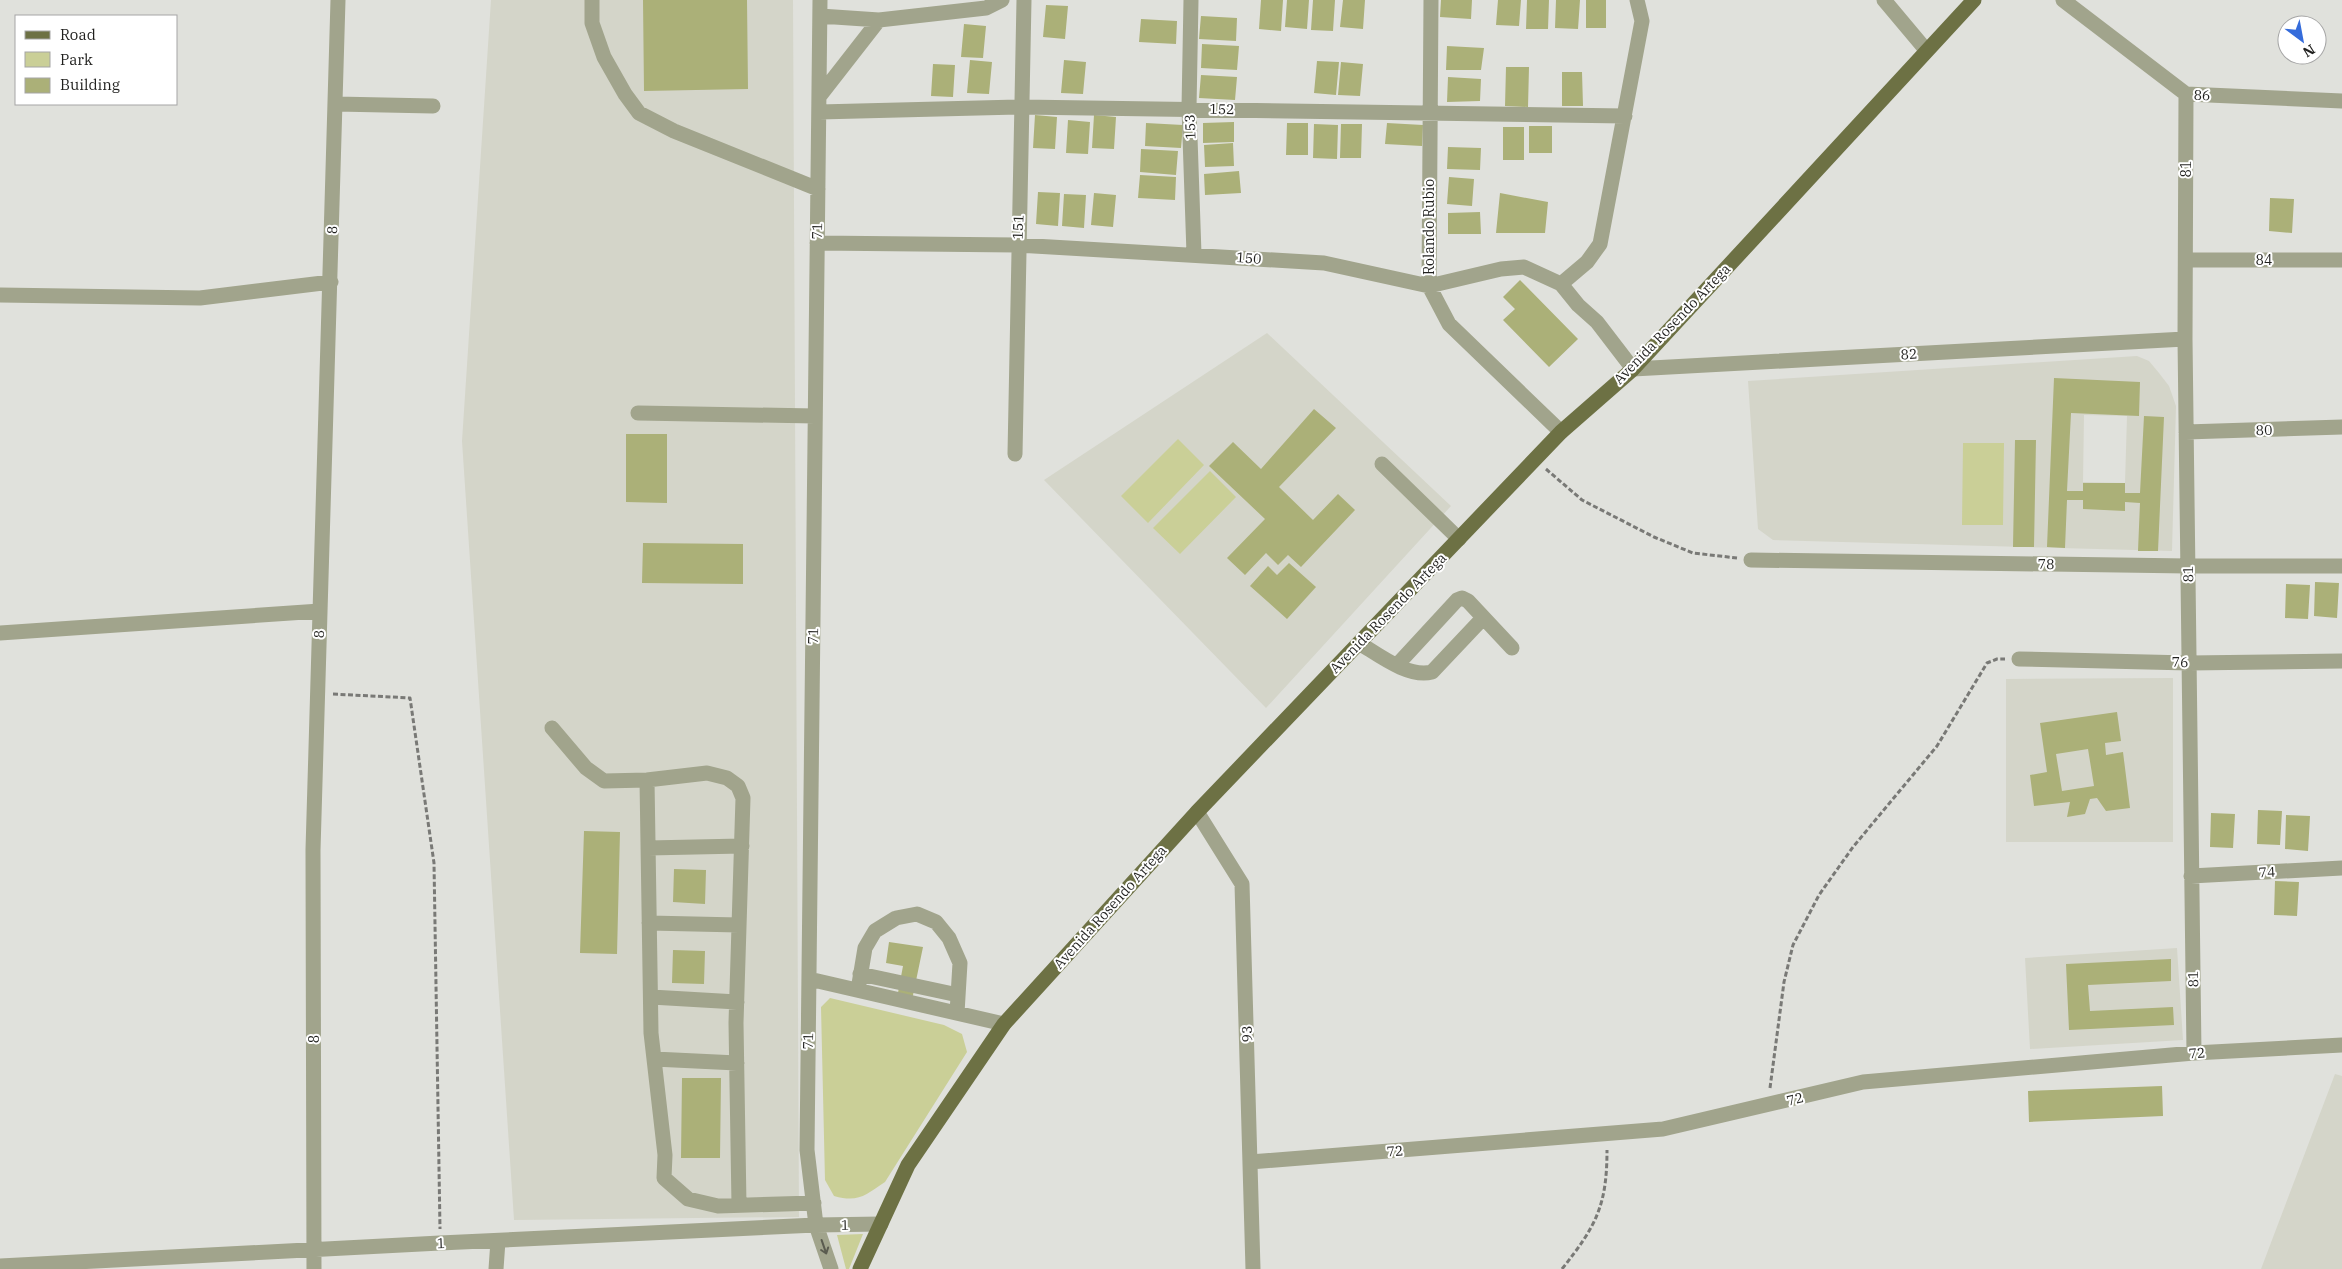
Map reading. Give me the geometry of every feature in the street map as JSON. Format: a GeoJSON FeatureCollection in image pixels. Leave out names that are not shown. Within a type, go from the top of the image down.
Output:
{"type":"FeatureCollection","features":[{"type":"Feature","properties":{"kind":"main road","name":"Avenida Rosendo Artega"},"geometry":{"type":"LineString","coordinates":[[860,1269],[908,1166],[1004,1024],[1197,812],[1561,432],[1632,369],[1974,0]]}},
{"type":"Feature","properties":{"kind":"street","name":"8"},"geometry":{"type":"LineString","coordinates":[[314,1269],[313,850],[338,0]]}},
{"type":"Feature","properties":{"kind":"street"},"geometry":{"type":"LineString","coordinates":[[592,0],[592,24],[604,57],[625,94],[639,113],[674,132],[818,189]]}},
{"type":"Feature","properties":{"kind":"street","name":"71"},"geometry":{"type":"LineString","coordinates":[[820,0],[807,1150],[816,1225],[831,1269]]}},
{"type":"Feature","properties":{"kind":"street"},"geometry":{"type":"LineString","coordinates":[[820,16],[879,20],[986,8],[1002,0]]}},
{"type":"Feature","properties":{"kind":"street","name":"151"},"geometry":{"type":"LineString","coordinates":[[1015,454],[1017,245],[1024,0]]}},
{"type":"Feature","properties":{"kind":"street","name":"153"},"geometry":{"type":"LineString","coordinates":[[1191,0],[1189,108],[1194,254]]}},
{"type":"Feature","properties":{"kind":"street","name":"Rolando Rubio"},"geometry":{"type":"LineString","coordinates":[[1431,0],[1429,286],[1449,324],[1561,432]]}},
{"type":"Feature","properties":{"kind":"street"},"geometry":{"type":"LineString","coordinates":[[1561,284],[1587,262],[1600,244],[1642,21],[1638,0]]}},
{"type":"Feature","properties":{"kind":"street"},"geometry":{"type":"LineString","coordinates":[[1884,0],[1926,50]]}},
{"type":"Feature","properties":{"kind":"street","name":"86"},"geometry":{"type":"LineString","coordinates":[[2063,0],[2186,94],[2342,101]]}},
{"type":"Feature","properties":{"kind":"street"},"geometry":{"type":"LineString","coordinates":[[819,105],[879,20]]}},
{"type":"Feature","properties":{"kind":"street","name":"81"},"geometry":{"type":"LineString","coordinates":[[2186,94],[2185,339],[2194,1053]]}},
{"type":"Feature","properties":{"kind":"street"},"geometry":{"type":"LineString","coordinates":[[336,104],[433,106]]}},
{"type":"Feature","properties":{"kind":"street","name":"152"},"geometry":{"type":"LineString","coordinates":[[819,105],[1429,111],[1625,116]]}},
{"type":"Feature","properties":{"kind":"street","name":"150"},"geometry":{"type":"LineString","coordinates":[[817,243],[1017,245],[1194,254],[1324,264],[1429,286],[1501,268],[1524,267],[1561,284],[1578,305],[1597,322],[1632,369]]}},
{"type":"Feature","properties":{"kind":"street","name":"84"},"geometry":{"type":"LineString","coordinates":[[2186,260],[2342,260]]}},
{"type":"Feature","properties":{"kind":"street"},"geometry":{"type":"LineString","coordinates":[[0,296],[200,298],[331,282]]}},
{"type":"Feature","properties":{"kind":"street","name":"82"},"geometry":{"type":"LineString","coordinates":[[1632,369],[2185,339]]}},
{"type":"Feature","properties":{"kind":"street"},"geometry":{"type":"LineString","coordinates":[[638,413],[815,416]]}},
{"type":"Feature","properties":{"kind":"street","name":"80"},"geometry":{"type":"LineString","coordinates":[[2186,432],[2342,428]]}},
{"type":"Feature","properties":{"kind":"street"},"geometry":{"type":"LineString","coordinates":[[1382,464],[1458,539]]}},
{"type":"Feature","properties":{"kind":"street","name":"78"},"geometry":{"type":"LineString","coordinates":[[1751,560],[2188,566],[2342,566]]}},
{"type":"Feature","properties":{"kind":"street"},"geometry":{"type":"LineString","coordinates":[[1397,665],[1457,600],[1462,598],[1512,648]]}},
{"type":"Feature","properties":{"kind":"street"},"geometry":{"type":"LineString","coordinates":[[0,633],[320,611]]}},
{"type":"Feature","properties":{"kind":"street"},"geometry":{"type":"LineString","coordinates":[[1359,643],[1397,665],[1425,674],[1432,672],[1484,618]]}},
{"type":"Feature","properties":{"kind":"street","name":"76"},"geometry":{"type":"LineString","coordinates":[[2019,659],[2189,663],[2342,662]]}},
{"type":"Feature","properties":{"kind":"street"},"geometry":{"type":"LineString","coordinates":[[552,728],[586,768],[604,781],[647,780],[707,773],[727,778],[738,786],[743,798],[737,1002],[739,1205]]}},
{"type":"Feature","properties":{"kind":"street"},"geometry":{"type":"LineString","coordinates":[[647,780],[651,997],[654,1060],[665,1155],[664,1178],[688,1199],[718,1206],[814,1203]]}},
{"type":"Feature","properties":{"kind":"street","name":"93"},"geometry":{"type":"LineString","coordinates":[[1197,812],[1242,884],[1253,1269]]}},
{"type":"Feature","properties":{"kind":"street"},"geometry":{"type":"LineString","coordinates":[[648,848],[742,846]]}},
{"type":"Feature","properties":{"kind":"street","name":"74"},"geometry":{"type":"LineString","coordinates":[[2191,876],[2342,868]]}},
{"type":"Feature","properties":{"kind":"street"},"geometry":{"type":"LineString","coordinates":[[858,990],[865,948],[875,930],[896,918],[917,914],[936,922],[949,938],[960,964],[957,1014]]}},
{"type":"Feature","properties":{"kind":"street"},"geometry":{"type":"LineString","coordinates":[[649,923],[740,925]]}},
{"type":"Feature","properties":{"kind":"street"},"geometry":{"type":"LineString","coordinates":[[860,974],[958,995]]}},
{"type":"Feature","properties":{"kind":"street"},"geometry":{"type":"LineString","coordinates":[[809,979],[1004,1024]]}},
{"type":"Feature","properties":{"kind":"street"},"geometry":{"type":"LineString","coordinates":[[651,997],[737,1002]]}},
{"type":"Feature","properties":{"kind":"street","name":"72"},"geometry":{"type":"LineString","coordinates":[[1250,1162],[1663,1129],[1768,1106],[1863,1082],[2194,1053],[2342,1045]]}},
{"type":"Feature","properties":{"kind":"street"},"geometry":{"type":"LineString","coordinates":[[654,1060],[737,1063]]}},
{"type":"Feature","properties":{"kind":"street","name":"1"},"geometry":{"type":"LineString","coordinates":[[0,1266],[177,1262],[315,1249],[816,1225],[882,1224]]}},
{"type":"Feature","properties":{"kind":"street"},"geometry":{"type":"LineString","coordinates":[[496,1269],[498,1241]]}},
{"type":"Feature","properties":{"kind":"path"},"geometry":{"type":"LineString","coordinates":[[1535,459],[1582,500],[1654,537],[1693,553],[1751,560]]}},
{"type":"Feature","properties":{"kind":"path"},"geometry":{"type":"LineString","coordinates":[[1768,1106],[1784,982],[1793,945],[1819,896],[1853,847],[1937,746],[1987,664],[1997,659],[2019,659]]}},
{"type":"Feature","properties":{"kind":"path"},"geometry":{"type":"LineString","coordinates":[[318,693],[410,698],[434,863],[440,1243]]}},
{"type":"Feature","properties":{"kind":"path"},"geometry":{"type":"LineString","coordinates":[[1562,1269],[1587,1237],[1598,1215],[1607,1181],[1607,1134]]}},
{"type":"Feature","properties":{"kind":"shaded area"},"geometry":{"type":"Polygon","coordinates":[[[491,0],[793,0],[799,1217],[514,1220],[462,441],[491,0]]]}},
{"type":"Feature","properties":{"kind":"shaded area"},"geometry":{"type":"Polygon","coordinates":[[[1267,333],[1451,506],[1266,708],[1044,480],[1267,333]]]}},
{"type":"Feature","properties":{"kind":"shaded area"},"geometry":{"type":"Polygon","coordinates":[[[2137,356],[2149,361],[2159,373],[2169,386],[2176,406],[2172,551],[1773,540],[1758,529],[1748,381],[2137,356]],[[2084,415],[2083,482],[2125,483],[2127,416],[2084,415]]]}},
{"type":"Feature","properties":{"kind":"shaded area"},"geometry":{"type":"Polygon","coordinates":[[[2173,678],[2173,842],[2006,842],[2006,679],[2173,678]]]}},
{"type":"Feature","properties":{"kind":"shaded area"},"geometry":{"type":"Polygon","coordinates":[[[2177,948],[2183,1040],[2030,1049],[2025,958],[2177,948]]]}},
{"type":"Feature","properties":{"kind":"shaded area"},"geometry":{"type":"Polygon","coordinates":[[[2335,1074],[2342,1076],[2342,1269],[2261,1269],[2335,1074]]]}},
{"type":"Feature","properties":{"kind":"green space"},"geometry":{"type":"Polygon","coordinates":[[[1178,439],[1204,465],[1148,523],[1121,496],[1178,439]]]}},
{"type":"Feature","properties":{"kind":"green space"},"geometry":{"type":"Polygon","coordinates":[[[1963,443],[2004,443],[2003,525],[1962,525],[1963,443]]]}},
{"type":"Feature","properties":{"kind":"green space"},"geometry":{"type":"Polygon","coordinates":[[[1210,471],[1236,497],[1180,554],[1153,528],[1210,471]]]}},
{"type":"Feature","properties":{"kind":"green space"},"geometry":{"type":"Polygon","coordinates":[[[830,998],[944,1025],[962,1034],[967,1052],[885,1182],[867,1194],[850,1199],[834,1196],[825,1180],[821,1007],[830,998]]]}},
{"type":"Feature","properties":{"kind":"green space"},"geometry":{"type":"Polygon","coordinates":[[[863,1234],[849,1269],[846,1269],[837,1235],[863,1234]]]}},
{"type":"Feature","properties":{"kind":"building"},"geometry":{"type":"Polygon","coordinates":[[[643,0],[747,0],[748,89],[644,91],[643,0]]]}},
{"type":"Feature","properties":{"kind":"building"},"geometry":{"type":"Polygon","coordinates":[[[1261,0],[1283,0],[1281,31],[1259,29],[1261,0]]]}},
{"type":"Feature","properties":{"kind":"building"},"geometry":{"type":"Polygon","coordinates":[[[1287,0],[1309,0],[1307,29],[1285,27],[1287,0]]]}},
{"type":"Feature","properties":{"kind":"building"},"geometry":{"type":"Polygon","coordinates":[[[1313,0],[1335,0],[1333,31],[1311,30],[1313,0]]]}},
{"type":"Feature","properties":{"kind":"building"},"geometry":{"type":"Polygon","coordinates":[[[1343,0],[1365,0],[1363,29],[1340,27],[1343,0]]]}},
{"type":"Feature","properties":{"kind":"building"},"geometry":{"type":"Polygon","coordinates":[[[1441,0],[1472,0],[1471,19],[1440,17],[1441,0]]]}},
{"type":"Feature","properties":{"kind":"building"},"geometry":{"type":"Polygon","coordinates":[[[1498,0],[1521,0],[1519,26],[1496,25],[1498,0]]]}},
{"type":"Feature","properties":{"kind":"building"},"geometry":{"type":"Polygon","coordinates":[[[1527,0],[1549,0],[1548,29],[1526,29],[1527,0]]]}},
{"type":"Feature","properties":{"kind":"building"},"geometry":{"type":"Polygon","coordinates":[[[1556,0],[1580,0],[1578,29],[1555,28],[1556,0]]]}},
{"type":"Feature","properties":{"kind":"building"},"geometry":{"type":"Polygon","coordinates":[[[1586,0],[1606,0],[1606,28],[1586,28],[1586,0]]]}},
{"type":"Feature","properties":{"kind":"building"},"geometry":{"type":"Polygon","coordinates":[[[1046,5],[1068,6],[1065,39],[1043,37],[1046,5]]]}},
{"type":"Feature","properties":{"kind":"building"},"geometry":{"type":"Polygon","coordinates":[[[1201,16],[1237,18],[1236,41],[1199,39],[1201,16]]]}},
{"type":"Feature","properties":{"kind":"building"},"geometry":{"type":"Polygon","coordinates":[[[1141,19],[1177,21],[1176,44],[1139,42],[1141,19]]]}},
{"type":"Feature","properties":{"kind":"building"},"geometry":{"type":"Polygon","coordinates":[[[964,24],[986,26],[983,58],[961,57],[964,24]]]}},
{"type":"Feature","properties":{"kind":"building"},"geometry":{"type":"Polygon","coordinates":[[[1202,44],[1239,46],[1237,70],[1201,68],[1202,44]]]}},
{"type":"Feature","properties":{"kind":"building"},"geometry":{"type":"Polygon","coordinates":[[[1447,46],[1484,48],[1481,70],[1446,70],[1447,46]]]}},
{"type":"Feature","properties":{"kind":"building"},"geometry":{"type":"Polygon","coordinates":[[[970,60],[992,62],[989,94],[967,93],[970,60]]]}},
{"type":"Feature","properties":{"kind":"building"},"geometry":{"type":"Polygon","coordinates":[[[1064,60],[1086,62],[1083,94],[1061,93],[1064,60]]]}},
{"type":"Feature","properties":{"kind":"building"},"geometry":{"type":"Polygon","coordinates":[[[1317,61],[1339,62],[1336,95],[1314,93],[1317,61]]]}},
{"type":"Feature","properties":{"kind":"building"},"geometry":{"type":"Polygon","coordinates":[[[1341,62],[1363,64],[1360,96],[1338,95],[1341,62]]]}},
{"type":"Feature","properties":{"kind":"building"},"geometry":{"type":"Polygon","coordinates":[[[933,64],[955,65],[953,97],[931,96],[933,64]]]}},
{"type":"Feature","properties":{"kind":"building"},"geometry":{"type":"Polygon","coordinates":[[[1506,67],[1529,67],[1528,107],[1505,106],[1506,67]]]}},
{"type":"Feature","properties":{"kind":"building"},"geometry":{"type":"Polygon","coordinates":[[[1562,72],[1582,72],[1583,106],[1562,106],[1562,72]]]}},
{"type":"Feature","properties":{"kind":"building"},"geometry":{"type":"Polygon","coordinates":[[[1201,75],[1237,77],[1235,100],[1199,98],[1201,75]]]}},
{"type":"Feature","properties":{"kind":"building"},"geometry":{"type":"Polygon","coordinates":[[[1448,77],[1481,79],[1480,101],[1447,102],[1448,77]]]}},
{"type":"Feature","properties":{"kind":"building"},"geometry":{"type":"Polygon","coordinates":[[[1035,115],[1057,117],[1055,149],[1033,148],[1035,115]]]}},
{"type":"Feature","properties":{"kind":"building"},"geometry":{"type":"Polygon","coordinates":[[[1094,115],[1116,117],[1114,149],[1092,148],[1094,115]]]}},
{"type":"Feature","properties":{"kind":"building"},"geometry":{"type":"Polygon","coordinates":[[[1068,120],[1090,122],[1088,154],[1066,153],[1068,120]]]}},
{"type":"Feature","properties":{"kind":"building"},"geometry":{"type":"Polygon","coordinates":[[[1234,122],[1234,142],[1203,143],[1203,123],[1234,122]]]}},
{"type":"Feature","properties":{"kind":"building"},"geometry":{"type":"Polygon","coordinates":[[[1146,123],[1183,125],[1181,148],[1145,146],[1146,123]]]}},
{"type":"Feature","properties":{"kind":"building"},"geometry":{"type":"Polygon","coordinates":[[[1287,123],[1308,123],[1308,155],[1286,155],[1287,123]]]}},
{"type":"Feature","properties":{"kind":"building"},"geometry":{"type":"Polygon","coordinates":[[[1387,123],[1423,125],[1422,146],[1385,144],[1387,123]]]}},
{"type":"Feature","properties":{"kind":"building"},"geometry":{"type":"Polygon","coordinates":[[[1314,124],[1338,125],[1337,159],[1313,158],[1314,124]]]}},
{"type":"Feature","properties":{"kind":"building"},"geometry":{"type":"Polygon","coordinates":[[[1341,124],[1362,124],[1361,158],[1340,158],[1341,124]]]}},
{"type":"Feature","properties":{"kind":"building"},"geometry":{"type":"Polygon","coordinates":[[[1529,126],[1552,126],[1552,153],[1529,153],[1529,126]]]}},
{"type":"Feature","properties":{"kind":"building"},"geometry":{"type":"Polygon","coordinates":[[[1503,127],[1524,127],[1524,160],[1503,160],[1503,127]]]}},
{"type":"Feature","properties":{"kind":"building"},"geometry":{"type":"Polygon","coordinates":[[[1233,143],[1234,166],[1205,167],[1204,145],[1233,143]]]}},
{"type":"Feature","properties":{"kind":"building"},"geometry":{"type":"Polygon","coordinates":[[[1448,147],[1481,148],[1480,170],[1447,169],[1448,147]]]}},
{"type":"Feature","properties":{"kind":"building"},"geometry":{"type":"Polygon","coordinates":[[[1141,149],[1178,151],[1176,175],[1140,172],[1141,149]]]}},
{"type":"Feature","properties":{"kind":"building"},"geometry":{"type":"Polygon","coordinates":[[[1239,171],[1241,193],[1205,195],[1204,174],[1239,171]]]}},
{"type":"Feature","properties":{"kind":"building"},"geometry":{"type":"Polygon","coordinates":[[[1140,175],[1176,177],[1175,200],[1138,198],[1140,175]]]}},
{"type":"Feature","properties":{"kind":"building"},"geometry":{"type":"Polygon","coordinates":[[[1449,177],[1474,179],[1472,206],[1447,204],[1449,177]]]}},
{"type":"Feature","properties":{"kind":"building"},"geometry":{"type":"Polygon","coordinates":[[[1038,192],[1060,193],[1058,226],[1036,224],[1038,192]]]}},
{"type":"Feature","properties":{"kind":"building"},"geometry":{"type":"Polygon","coordinates":[[[1094,193],[1116,195],[1113,227],[1091,225],[1094,193]]]}},
{"type":"Feature","properties":{"kind":"building"},"geometry":{"type":"Polygon","coordinates":[[[1500,193],[1548,202],[1545,233],[1496,233],[1500,193]]]}},
{"type":"Feature","properties":{"kind":"building"},"geometry":{"type":"Polygon","coordinates":[[[1064,194],[1086,195],[1084,228],[1062,226],[1064,194]]]}},
{"type":"Feature","properties":{"kind":"building"},"geometry":{"type":"Polygon","coordinates":[[[2270,198],[2294,199],[2292,233],[2269,231],[2270,198]]]}},
{"type":"Feature","properties":{"kind":"building"},"geometry":{"type":"Polygon","coordinates":[[[1480,212],[1481,234],[1448,234],[1448,213],[1480,212]]]}},
{"type":"Feature","properties":{"kind":"building"},"geometry":{"type":"Polygon","coordinates":[[[1520,280],[1578,339],[1549,367],[1503,320],[1515,309],[1503,297],[1520,280]]]}},
{"type":"Feature","properties":{"kind":"building"},"geometry":{"type":"Polygon","coordinates":[[[2054,378],[2140,382],[2139,416],[2071,413],[2067,491],[2083,491],[2083,483],[2125,483],[2125,493],[2140,493],[2144,416],[2164,417],[2158,551],[2138,551],[2140,503],[2125,502],[2125,511],[2083,509],[2083,500],[2067,500],[2065,548],[2047,547],[2054,378]]]}},
{"type":"Feature","properties":{"kind":"building"},"geometry":{"type":"Polygon","coordinates":[[[1314,409],[1336,428],[1279,487],[1313,520],[1338,494],[1355,510],[1301,567],[1288,555],[1278,565],[1266,553],[1245,575],[1227,558],[1265,519],[1209,466],[1233,442],[1261,469],[1314,409]]]}},
{"type":"Feature","properties":{"kind":"building"},"geometry":{"type":"Polygon","coordinates":[[[626,434],[667,434],[667,503],[626,502],[626,434]]]}},
{"type":"Feature","properties":{"kind":"building"},"geometry":{"type":"Polygon","coordinates":[[[2015,440],[2036,440],[2034,547],[2013,547],[2015,440]]]}},
{"type":"Feature","properties":{"kind":"building"},"geometry":{"type":"Polygon","coordinates":[[[643,543],[743,544],[743,584],[642,583],[643,543]]]}},
{"type":"Feature","properties":{"kind":"building"},"geometry":{"type":"Polygon","coordinates":[[[1289,563],[1316,587],[1287,619],[1250,586],[1268,566],[1277,575],[1289,563]]]}},
{"type":"Feature","properties":{"kind":"building"},"geometry":{"type":"Polygon","coordinates":[[[2315,582],[2339,583],[2337,618],[2314,616],[2315,582]]]}},
{"type":"Feature","properties":{"kind":"building"},"geometry":{"type":"Polygon","coordinates":[[[2286,584],[2310,585],[2308,619],[2285,618],[2286,584]]]}},
{"type":"Feature","properties":{"kind":"building"},"geometry":{"type":"Polygon","coordinates":[[[2117,712],[2121,741],[2105,743],[2106,755],[2123,752],[2130,808],[2106,811],[2097,798],[2090,799],[2085,814],[2067,817],[2070,802],[2034,806],[2030,775],[2047,772],[2040,723],[2117,712]],[[2088,749],[2056,754],[2062,791],[2094,786],[2088,749]]]}},
{"type":"Feature","properties":{"kind":"building"},"geometry":{"type":"Polygon","coordinates":[[[2258,810],[2282,811],[2280,845],[2257,844],[2258,810]]]}},
{"type":"Feature","properties":{"kind":"building"},"geometry":{"type":"Polygon","coordinates":[[[2211,813],[2235,814],[2233,848],[2210,847],[2211,813]]]}},
{"type":"Feature","properties":{"kind":"building"},"geometry":{"type":"Polygon","coordinates":[[[2286,815],[2310,816],[2308,851],[2285,849],[2286,815]]]}},
{"type":"Feature","properties":{"kind":"building"},"geometry":{"type":"Polygon","coordinates":[[[584,831],[620,832],[617,954],[580,953],[584,831]]]}},
{"type":"Feature","properties":{"kind":"building"},"geometry":{"type":"Polygon","coordinates":[[[674,869],[706,870],[705,904],[673,902],[674,869]]]}},
{"type":"Feature","properties":{"kind":"building"},"geometry":{"type":"Polygon","coordinates":[[[2275,881],[2299,882],[2297,916],[2274,915],[2275,881]]]}},
{"type":"Feature","properties":{"kind":"building"},"geometry":{"type":"Polygon","coordinates":[[[889,942],[923,947],[912,1000],[897,998],[903,966],[886,963],[889,942]]]}},
{"type":"Feature","properties":{"kind":"building"},"geometry":{"type":"Polygon","coordinates":[[[673,950],[705,951],[704,984],[672,983],[673,950]]]}},
{"type":"Feature","properties":{"kind":"building"},"geometry":{"type":"Polygon","coordinates":[[[2171,959],[2171,981],[2088,985],[2090,1011],[2173,1007],[2174,1025],[2069,1030],[2066,964],[2171,959]]]}},
{"type":"Feature","properties":{"kind":"building"},"geometry":{"type":"Polygon","coordinates":[[[682,1078],[721,1078],[720,1158],[681,1158],[682,1078]]]}},
{"type":"Feature","properties":{"kind":"building"},"geometry":{"type":"Polygon","coordinates":[[[2162,1086],[2163,1116],[2029,1122],[2028,1091],[2162,1086]]]}}]}
